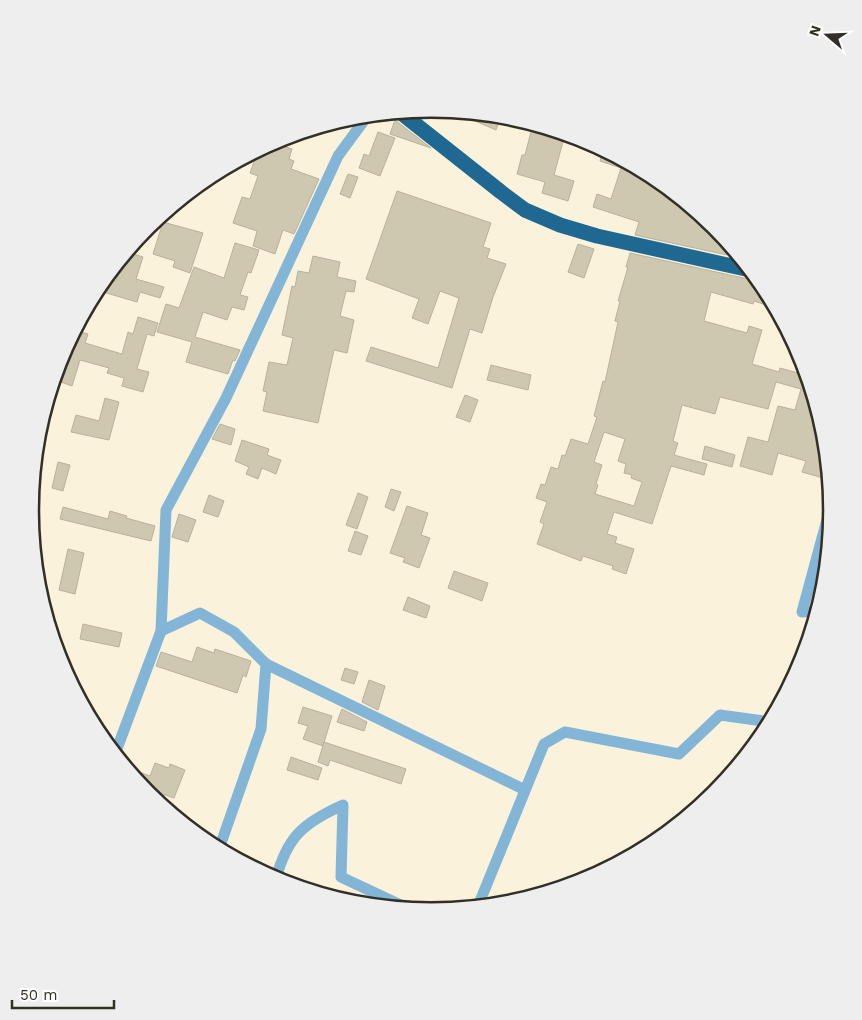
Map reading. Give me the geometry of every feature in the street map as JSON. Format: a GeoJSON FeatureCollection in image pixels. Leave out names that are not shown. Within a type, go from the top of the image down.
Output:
{"type":"FeatureCollection","features":[{"type":"Feature","properties":{"kind":"highway"},"geometry":{"type":"LineString","coordinates":[[409,119],[525,210],[542,218],[598,236],[739,268]]}},
{"type":"Feature","properties":{"kind":"street"},"geometry":{"type":"LineString","coordinates":[[118,746],[162,631],[166,510],[226,398],[338,156],[362,124]]}},
{"type":"Feature","properties":{"kind":"street"},"geometry":{"type":"LineString","coordinates":[[810,611],[802,612],[821,543]]}},
{"type":"Feature","properties":{"kind":"street"},"geometry":{"type":"LineString","coordinates":[[162,631],[200,613],[234,632],[266,664],[525,790]]}},
{"type":"Feature","properties":{"kind":"street"},"geometry":{"type":"LineString","coordinates":[[222,841],[261,729],[266,664]]}},
{"type":"Feature","properties":{"kind":"street"},"geometry":{"type":"LineString","coordinates":[[481,899],[544,744],[565,732],[680,754],[720,715],[762,721]]}},
{"type":"Feature","properties":{"kind":"street"},"geometry":{"type":"LineString","coordinates":[[278,871],[282,858],[293,838],[320,815],[343,805],[341,876],[390,900]]}},
{"type":"Feature","properties":{"kind":"building"},"geometry":{"type":"Polygon","coordinates":[[[395,120],[431,148],[390,134],[395,120]]]}},
{"type":"Feature","properties":{"kind":"building"},"geometry":{"type":"Polygon","coordinates":[[[474,120],[498,124],[496,130],[474,120]]]}},
{"type":"Feature","properties":{"kind":"building"},"geometry":{"type":"Polygon","coordinates":[[[531,131],[563,141],[554,175],[574,181],[568,201],[542,193],[545,182],[517,174],[522,155],[525,155],[531,131]]]}},
{"type":"Feature","properties":{"kind":"building"},"geometry":{"type":"Polygon","coordinates":[[[378,132],[395,138],[380,176],[359,168],[364,154],[369,156],[378,132]]]}},
{"type":"Feature","properties":{"kind":"building"},"geometry":{"type":"Polygon","coordinates":[[[285,147],[292,149],[289,159],[294,161],[291,169],[319,179],[294,234],[283,230],[275,254],[253,246],[257,231],[233,223],[242,197],[250,199],[258,176],[250,173],[255,160],[285,147]]]}},
{"type":"Feature","properties":{"kind":"building"},"geometry":{"type":"Polygon","coordinates":[[[601,157],[627,170],[670,199],[690,215],[726,251],[727,255],[635,235],[639,222],[593,207],[597,194],[611,199],[621,168],[600,161],[601,157]]]}},
{"type":"Feature","properties":{"kind":"building"},"geometry":{"type":"Polygon","coordinates":[[[348,174],[358,177],[350,198],[340,194],[348,174]]]}},
{"type":"Feature","properties":{"kind":"building"},"geometry":{"type":"Polygon","coordinates":[[[397,191],[491,223],[483,247],[490,249],[487,258],[506,264],[482,333],[470,329],[452,388],[366,361],[371,347],[438,368],[459,298],[440,291],[428,324],[412,318],[419,299],[366,279],[397,191]]]}},
{"type":"Feature","properties":{"kind":"building"},"geometry":{"type":"Polygon","coordinates":[[[165,222],[203,233],[190,273],[173,267],[175,261],[153,254],[165,222]]]}},
{"type":"Feature","properties":{"kind":"building"},"geometry":{"type":"Polygon","coordinates":[[[235,243],[259,250],[251,273],[248,272],[240,295],[248,297],[244,310],[232,307],[227,320],[203,312],[195,337],[240,350],[235,361],[233,360],[228,374],[186,362],[192,342],[157,332],[166,304],[179,308],[194,267],[224,278],[235,243]]]}},
{"type":"Feature","properties":{"kind":"building"},"geometry":{"type":"Polygon","coordinates":[[[578,244],[594,249],[584,278],[568,272],[578,244]]]}},
{"type":"Feature","properties":{"kind":"building"},"geometry":{"type":"Polygon","coordinates":[[[630,253],[748,279],[765,305],[754,301],[753,304],[711,292],[704,321],[747,333],[749,326],[762,330],[752,364],[779,372],[780,368],[798,373],[816,433],[821,478],[802,472],[806,461],[778,453],[772,475],[740,466],[748,437],[768,442],[778,406],[795,410],[801,389],[776,382],[768,409],[720,397],[715,414],[682,405],[673,441],[678,443],[674,455],[707,464],[704,475],[671,466],[652,524],[614,512],[607,534],[617,537],[615,543],[634,549],[626,574],[612,569],[613,566],[583,556],[581,561],[537,544],[544,524],[540,522],[547,502],[536,498],[541,484],[545,485],[551,467],[558,469],[562,455],[565,456],[571,439],[588,444],[597,417],[594,416],[603,381],[605,382],[618,322],[615,321],[620,301],[618,301],[628,267],[626,267],[630,253]],[[604,432],[594,462],[602,465],[595,494],[634,506],[642,482],[631,478],[632,475],[624,473],[626,464],[618,461],[625,439],[604,432]]]}},
{"type":"Feature","properties":{"kind":"building"},"geometry":{"type":"Polygon","coordinates":[[[134,254],[143,257],[136,279],[164,287],[160,298],[140,292],[137,302],[105,292],[113,280],[116,281],[119,273],[134,254]]]}},
{"type":"Feature","properties":{"kind":"building"},"geometry":{"type":"Polygon","coordinates":[[[313,256],[340,262],[337,277],[356,281],[354,292],[346,291],[340,316],[354,320],[347,353],[334,350],[318,423],[263,411],[267,392],[263,391],[269,362],[287,365],[293,338],[282,335],[292,286],[295,287],[298,271],[309,273],[313,256]]]}},
{"type":"Feature","properties":{"kind":"building"},"geometry":{"type":"Polygon","coordinates":[[[138,317],[158,323],[154,336],[147,334],[137,369],[149,372],[143,392],[122,386],[124,378],[107,373],[109,368],[80,360],[72,386],[61,382],[81,332],[88,334],[85,343],[122,354],[128,332],[133,334],[138,317]]]}},
{"type":"Feature","properties":{"kind":"building"},"geometry":{"type":"Polygon","coordinates":[[[491,365],[531,375],[528,390],[487,380],[491,365]]]}},
{"type":"Feature","properties":{"kind":"building"},"geometry":{"type":"Polygon","coordinates":[[[465,395],[478,400],[470,422],[456,417],[465,395]]]}},
{"type":"Feature","properties":{"kind":"building"},"geometry":{"type":"Polygon","coordinates":[[[105,398],[119,402],[109,440],[71,432],[76,415],[99,421],[105,398]]]}},
{"type":"Feature","properties":{"kind":"building"},"geometry":{"type":"Polygon","coordinates":[[[220,424],[235,429],[231,445],[212,439],[220,424]]]}},
{"type":"Feature","properties":{"kind":"building"},"geometry":{"type":"Polygon","coordinates":[[[242,440],[269,449],[267,455],[281,460],[276,474],[262,468],[258,479],[246,474],[249,467],[235,461],[242,440]]]}},
{"type":"Feature","properties":{"kind":"building"},"geometry":{"type":"Polygon","coordinates":[[[705,446],[735,455],[732,467],[702,459],[705,446]]]}},
{"type":"Feature","properties":{"kind":"building"},"geometry":{"type":"Polygon","coordinates":[[[58,462],[70,465],[63,491],[52,488],[58,462]]]}},
{"type":"Feature","properties":{"kind":"building"},"geometry":{"type":"Polygon","coordinates":[[[391,489],[401,492],[394,511],[385,507],[391,489]]]}},
{"type":"Feature","properties":{"kind":"building"},"geometry":{"type":"Polygon","coordinates":[[[358,493],[368,497],[357,529],[346,525],[358,493]]]}},
{"type":"Feature","properties":{"kind":"building"},"geometry":{"type":"Polygon","coordinates":[[[209,495],[224,501],[218,517],[203,512],[209,495]]]}},
{"type":"Feature","properties":{"kind":"building"},"geometry":{"type":"Polygon","coordinates":[[[407,506],[428,513],[421,535],[430,538],[419,568],[403,562],[405,558],[390,553],[407,506]]]}},
{"type":"Feature","properties":{"kind":"building"},"geometry":{"type":"Polygon","coordinates":[[[63,507],[108,519],[110,511],[127,516],[126,518],[155,526],[151,541],[60,519],[63,507]]]}},
{"type":"Feature","properties":{"kind":"building"},"geometry":{"type":"Polygon","coordinates":[[[179,514],[196,520],[188,542],[172,537],[179,514]]]}},
{"type":"Feature","properties":{"kind":"building"},"geometry":{"type":"Polygon","coordinates":[[[355,531],[368,536],[361,555],[348,551],[355,531]]]}},
{"type":"Feature","properties":{"kind":"building"},"geometry":{"type":"Polygon","coordinates":[[[68,549],[84,553],[75,594],[59,590],[68,549]]]}},
{"type":"Feature","properties":{"kind":"building"},"geometry":{"type":"Polygon","coordinates":[[[454,571],[488,583],[482,601],[448,588],[454,571]]]}},
{"type":"Feature","properties":{"kind":"building"},"geometry":{"type":"Polygon","coordinates":[[[408,597],[430,606],[426,618],[403,610],[408,597]]]}},
{"type":"Feature","properties":{"kind":"building"},"geometry":{"type":"Polygon","coordinates":[[[83,624],[122,633],[119,647],[80,639],[83,624]]]}},
{"type":"Feature","properties":{"kind":"building"},"geometry":{"type":"Polygon","coordinates":[[[197,647],[214,653],[215,649],[251,661],[246,677],[243,675],[237,693],[156,666],[161,652],[192,662],[197,647]]]}},
{"type":"Feature","properties":{"kind":"building"},"geometry":{"type":"Polygon","coordinates":[[[345,668],[358,672],[354,684],[341,680],[345,668]]]}},
{"type":"Feature","properties":{"kind":"building"},"geometry":{"type":"Polygon","coordinates":[[[369,680],[385,686],[378,710],[362,702],[369,680]]]}},
{"type":"Feature","properties":{"kind":"building"},"geometry":{"type":"Polygon","coordinates":[[[303,707],[332,716],[323,746],[303,739],[308,726],[298,723],[303,707]]]}},
{"type":"Feature","properties":{"kind":"building"},"geometry":{"type":"Polygon","coordinates":[[[342,709],[367,722],[364,731],[337,722],[342,709]]]}},
{"type":"Feature","properties":{"kind":"building"},"geometry":{"type":"Polygon","coordinates":[[[324,742],[406,769],[401,784],[330,760],[328,766],[318,762],[324,742]]]}},
{"type":"Feature","properties":{"kind":"building"},"geometry":{"type":"Polygon","coordinates":[[[291,757],[322,768],[318,780],[287,770],[291,757]]]}},
{"type":"Feature","properties":{"kind":"building"},"geometry":{"type":"Polygon","coordinates":[[[155,763],[169,768],[170,764],[185,770],[174,798],[160,793],[139,772],[150,776],[155,763]]]}}]}
